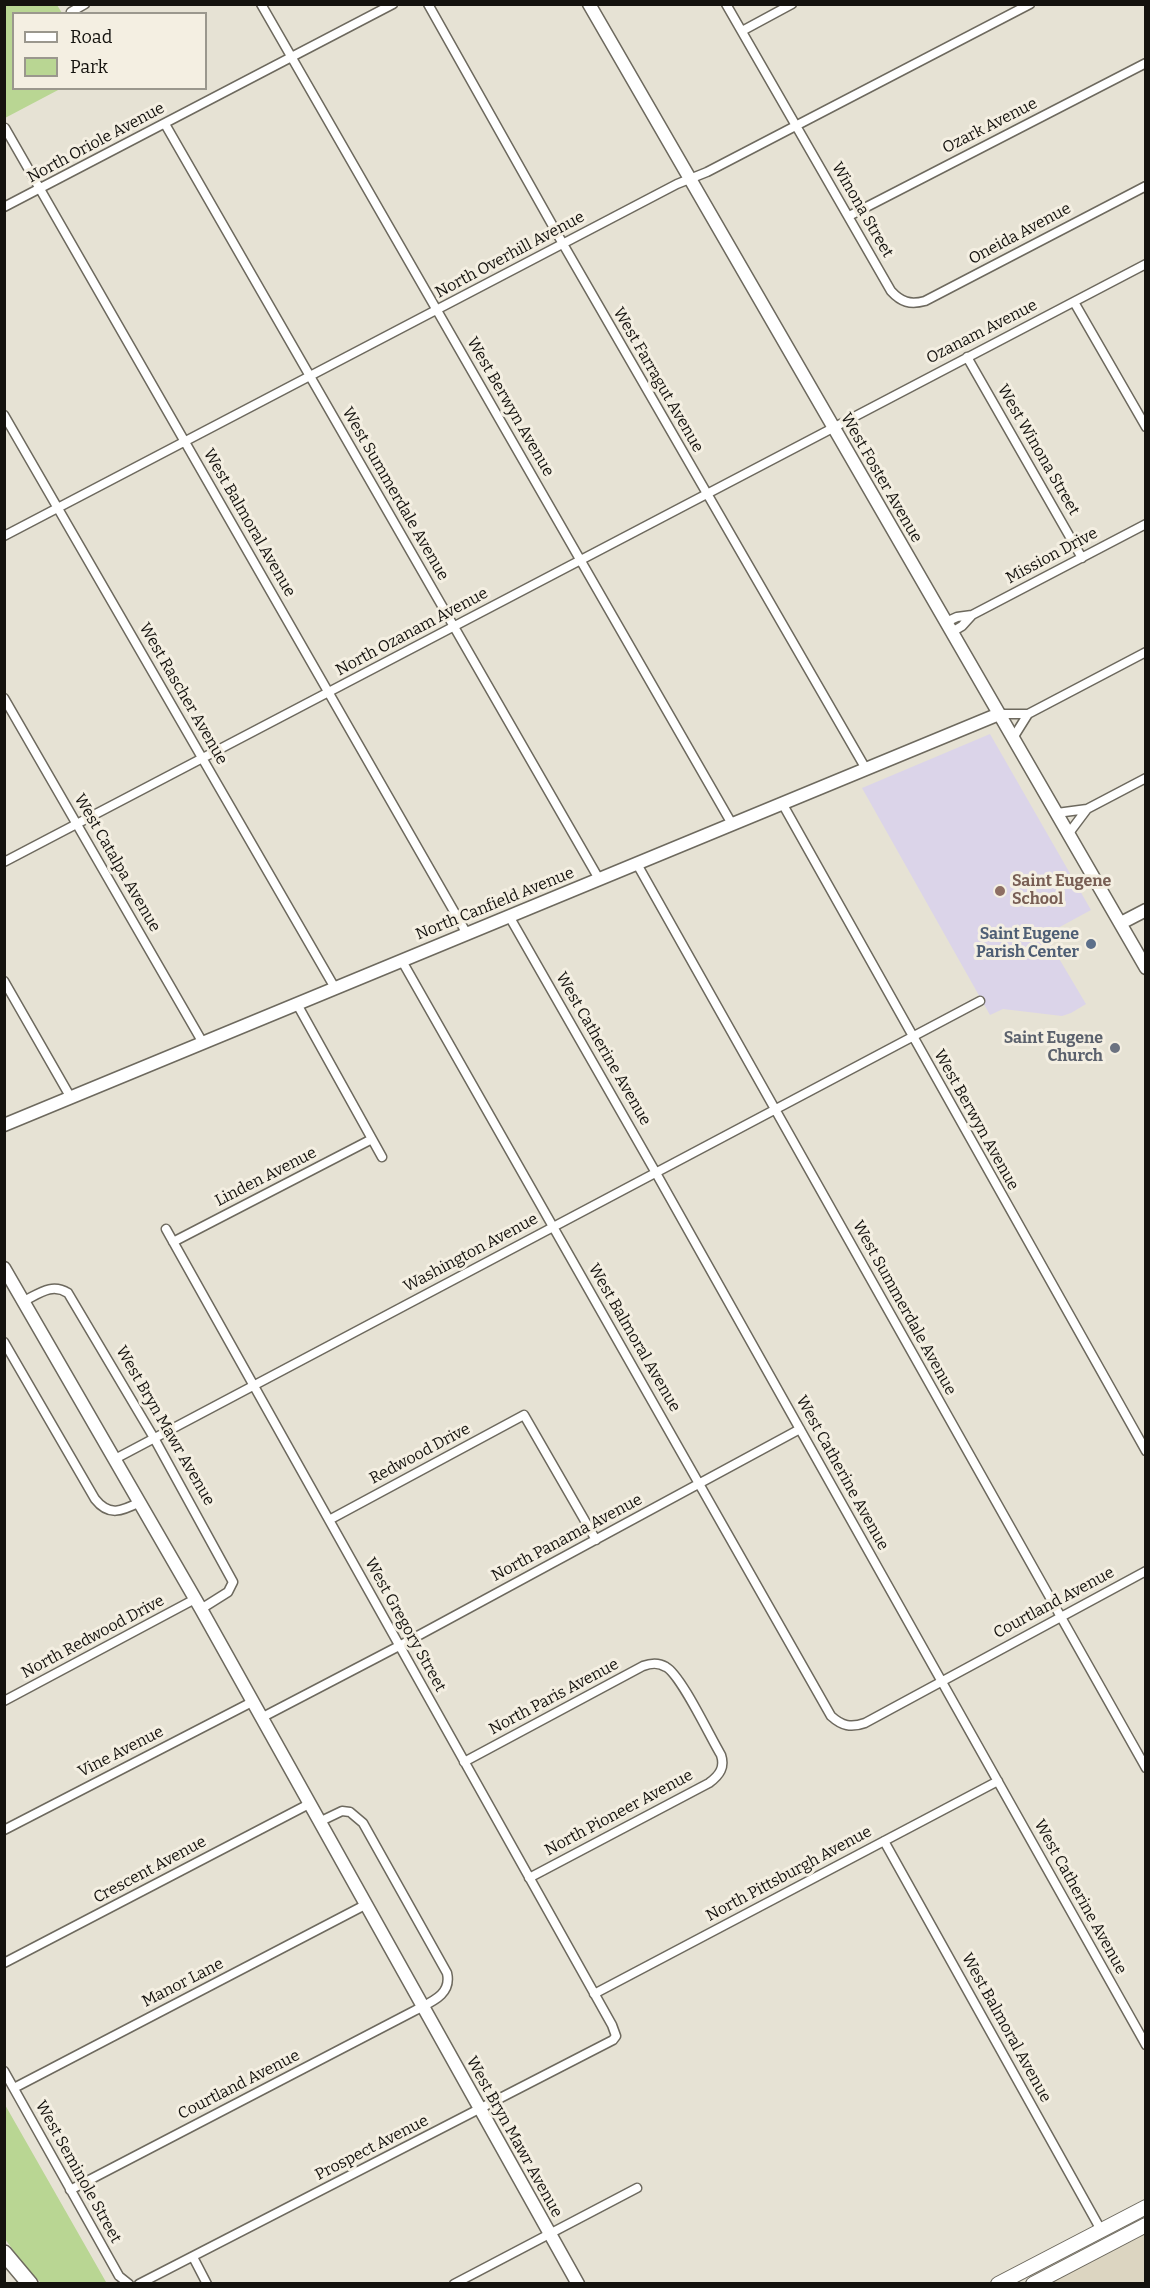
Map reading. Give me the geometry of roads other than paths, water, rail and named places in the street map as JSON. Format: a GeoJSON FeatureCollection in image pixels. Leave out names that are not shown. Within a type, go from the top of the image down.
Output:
{"type":"FeatureCollection","features":[{"type":"Feature","properties":{"kind":"highway"},"geometry":{"type":"LineString","coordinates":[[4,2253],[30,2283]]}},
{"type":"Feature","properties":{"kind":"main road"},"geometry":{"type":"LineString","coordinates":[[998,2283],[1146,2207]]}},
{"type":"Feature","properties":{"kind":"main road"},"geometry":{"type":"LineString","coordinates":[[1032,2283],[1146,2225]]}},
{"type":"Feature","properties":{"kind":"street"},"geometry":{"type":"LineString","coordinates":[[71,12],[85,4]]}},
{"type":"Feature","properties":{"kind":"street","name":"West Berwyn Avenue"},"geometry":{"type":"LineString","coordinates":[[261,4],[732,824]]}},
{"type":"Feature","properties":{"kind":"street","name":"North Oriole Avenue"},"geometry":{"type":"LineString","coordinates":[[4,207],[393,4]]}},
{"type":"Feature","properties":{"kind":"street","name":"West Farragut Avenue"},"geometry":{"type":"LineString","coordinates":[[428,4],[563,244],[867,769]]}},
{"type":"Feature","properties":{"kind":"street","name":"West Foster Avenue"},"geometry":{"type":"LineString","coordinates":[[589,4],[1146,968]]}},
{"type":"Feature","properties":{"kind":"street"},"geometry":{"type":"LineString","coordinates":[[726,4],[795,127]]}},
{"type":"Feature","properties":{"kind":"street"},"geometry":{"type":"LineString","coordinates":[[742,31],[792,4]]}},
{"type":"Feature","properties":{"kind":"street","name":"North Overhill Avenue"},"geometry":{"type":"LineString","coordinates":[[4,536],[563,244],[795,127],[1030,4]]}},
{"type":"Feature","properties":{"kind":"street","name":"Ozark Avenue"},"geometry":{"type":"LineString","coordinates":[[849,216],[1146,63]]}},
{"type":"Feature","properties":{"kind":"street","name":"West Summerdale Avenue"},"geometry":{"type":"LineString","coordinates":[[165,124],[599,879]]}},
{"type":"Feature","properties":{"kind":"street","name":"Winona Street"},"geometry":{"type":"LineString","coordinates":[[795,127],[891,291],[899,299],[908,302]]}},
{"type":"Feature","properties":{"kind":"street","name":"West Balmoral Avenue"},"geometry":{"type":"LineString","coordinates":[[5,128],[467,934]]}},
{"type":"Feature","properties":{"kind":"street","name":"Oneida Avenue"},"geometry":{"type":"LineString","coordinates":[[908,302],[925,301],[1146,186]]}},
{"type":"Feature","properties":{"kind":"street","name":"Ozanam Avenue"},"geometry":{"type":"LineString","coordinates":[[833,427],[1146,264]]}},
{"type":"Feature","properties":{"kind":"street"},"geometry":{"type":"LineString","coordinates":[[1074,302],[1146,427]]}},
{"type":"Feature","properties":{"kind":"street","name":"West Winona Street"},"geometry":{"type":"LineString","coordinates":[[967,357],[1082,558]]}},
{"type":"Feature","properties":{"kind":"street","name":"West Rascher Avenue"},"geometry":{"type":"LineString","coordinates":[[4,415],[335,988]]}},
{"type":"Feature","properties":{"kind":"street","name":"North Ozanam Avenue"},"geometry":{"type":"LineString","coordinates":[[4,862],[833,427]]}},
{"type":"Feature","properties":{"kind":"street","name":"Mission Drive"},"geometry":{"type":"LineString","coordinates":[[949,627],[962,627],[972,615],[1146,525]]}},
{"type":"Feature","properties":{"kind":"street"},"geometry":{"type":"LineString","coordinates":[[999,714],[1028,714],[1146,652]]}},
{"type":"Feature","properties":{"kind":"street","name":"West Catalpa Avenue"},"geometry":{"type":"LineString","coordinates":[[4,698],[203,1043]]}},
{"type":"Feature","properties":{"kind":"street","name":"North Canfield Avenue"},"geometry":{"type":"LineString","coordinates":[[4,1125],[999,714]]}},
{"type":"Feature","properties":{"kind":"street"},"geometry":{"type":"LineString","coordinates":[[1013,738],[1028,714]]}},
{"type":"Feature","properties":{"kind":"street"},"geometry":{"type":"LineString","coordinates":[[1057,813],[1087,809],[1146,778]]}},
{"type":"Feature","properties":{"kind":"street","name":"West Berwyn Avenue"},"geometry":{"type":"LineString","coordinates":[[782,804],[1146,1451]]}},
{"type":"Feature","properties":{"kind":"street"},"geometry":{"type":"LineString","coordinates":[[1068,833],[1087,809]]}},
{"type":"Feature","properties":{"kind":"street","name":"West Summerdale Avenue"},"geometry":{"type":"LineString","coordinates":[[637,864],[1146,1768]]}},
{"type":"Feature","properties":{"kind":"street"},"geometry":{"type":"LineString","coordinates":[[1120,923],[1146,910]]}},
{"type":"Feature","properties":{"kind":"street","name":"West Catherine Avenue"},"geometry":{"type":"LineString","coordinates":[[509,916],[1146,2045]]}},
{"type":"Feature","properties":{"kind":"street","name":"West Balmoral Avenue"},"geometry":{"type":"LineString","coordinates":[[402,961],[831,1716],[844,1725],[865,1723],[942,1680]]}},
{"type":"Feature","properties":{"kind":"street"},"geometry":{"type":"LineString","coordinates":[[4,981],[71,1098]]}},
{"type":"Feature","properties":{"kind":"street","name":"Washington Avenue"},"geometry":{"type":"LineString","coordinates":[[115,1459],[980,1001]]}},
{"type":"Feature","properties":{"kind":"street"},"geometry":{"type":"LineString","coordinates":[[297,1004],[382,1157]]}},
{"type":"Feature","properties":{"kind":"street","name":"Linden Avenue"},"geometry":{"type":"LineString","coordinates":[[173,1242],[372,1139]]}},
{"type":"Feature","properties":{"kind":"street","name":"West Gregory Street"},"geometry":{"type":"LineString","coordinates":[[166,1229],[616,2036]]}},
{"type":"Feature","properties":{"kind":"street","name":"West Bryn Mawr Avenue"},"geometry":{"type":"LineString","coordinates":[[4,1268],[198,1604],[578,2283]]}},
{"type":"Feature","properties":{"kind":"street","name":"West Bryn Mawr Avenue"},"geometry":{"type":"LineString","coordinates":[[24,1301],[49,1289],[55,1288],[69,1293],[154,1438],[233,1582],[228,1592],[198,1604]]}},
{"type":"Feature","properties":{"kind":"street"},"geometry":{"type":"LineString","coordinates":[[4,1342],[101,1507],[109,1511],[117,1511],[140,1502]]}},
{"type":"Feature","properties":{"kind":"street","name":"Redwood Drive"},"geometry":{"type":"LineString","coordinates":[[329,1520],[524,1415],[596,1540]]}},
{"type":"Feature","properties":{"kind":"street","name":"North Panama Avenue"},"geometry":{"type":"LineString","coordinates":[[261,1718],[800,1430]]}},
{"type":"Feature","properties":{"kind":"street","name":"Courtland Avenue"},"geometry":{"type":"LineString","coordinates":[[942,1680],[1146,1571]]}},
{"type":"Feature","properties":{"kind":"street","name":"North Redwood Drive"},"geometry":{"type":"LineString","coordinates":[[4,1701],[198,1604]]}},
{"type":"Feature","properties":{"kind":"street","name":"North Paris Avenue"},"geometry":{"type":"LineString","coordinates":[[464,1762],[652,1663],[660,1664],[674,1673],[721,1755],[723,1761],[721,1772]]}},
{"type":"Feature","properties":{"kind":"street","name":"Vine Avenue"},"geometry":{"type":"LineString","coordinates":[[4,1830],[252,1702]]}},
{"type":"Feature","properties":{"kind":"street","name":"North Pioneer Avenue"},"geometry":{"type":"LineString","coordinates":[[529,1878],[710,1782],[721,1772]]}},
{"type":"Feature","properties":{"kind":"street","name":"North Pittsburgh Avenue"},"geometry":{"type":"LineString","coordinates":[[594,1994],[998,1781]]}},
{"type":"Feature","properties":{"kind":"street","name":"Crescent Avenue"},"geometry":{"type":"LineString","coordinates":[[4,1963],[309,1804]]}},
{"type":"Feature","properties":{"kind":"street"},"geometry":{"type":"LineString","coordinates":[[319,1822],[342,1811],[356,1815],[447,1973],[447,1987],[439,1997],[422,2007]]}},
{"type":"Feature","properties":{"kind":"street","name":"West Balmoral Avenue"},"geometry":{"type":"LineString","coordinates":[[884,1841],[1101,2230]]}},
{"type":"Feature","properties":{"kind":"street","name":"Manor Lane"},"geometry":{"type":"LineString","coordinates":[[14,2088],[366,1905]]}},
{"type":"Feature","properties":{"kind":"street","name":"Courtland Avenue"},"geometry":{"type":"LineString","coordinates":[[70,2190],[422,2007]]}},
{"type":"Feature","properties":{"kind":"street","name":"Prospect Avenue"},"geometry":{"type":"LineString","coordinates":[[139,2283],[480,2109],[613,2040],[616,2036]]}},
{"type":"Feature","properties":{"kind":"street","name":"West Seminole Street"},"geometry":{"type":"LineString","coordinates":[[4,2071],[119,2276],[129,2283]]}},
{"type":"Feature","properties":{"kind":"street"},"geometry":{"type":"LineString","coordinates":[[454,2283],[638,2188]]}},
{"type":"Feature","properties":{"kind":"street"},"geometry":{"type":"LineString","coordinates":[[193,2257],[207,2283]]}},
{"type":"Feature","properties":{"kind":"place","name":"Saint Eugene School"},"geometry":{"type":"Point","coordinates":[1000,891]}},
{"type":"Feature","properties":{"kind":"place","name":"Saint Eugene Parish Center"},"geometry":{"type":"Point","coordinates":[1091,944]}},
{"type":"Feature","properties":{"kind":"place","name":"Saint Eugene Church"},"geometry":{"type":"Point","coordinates":[1115,1048]}}]}
